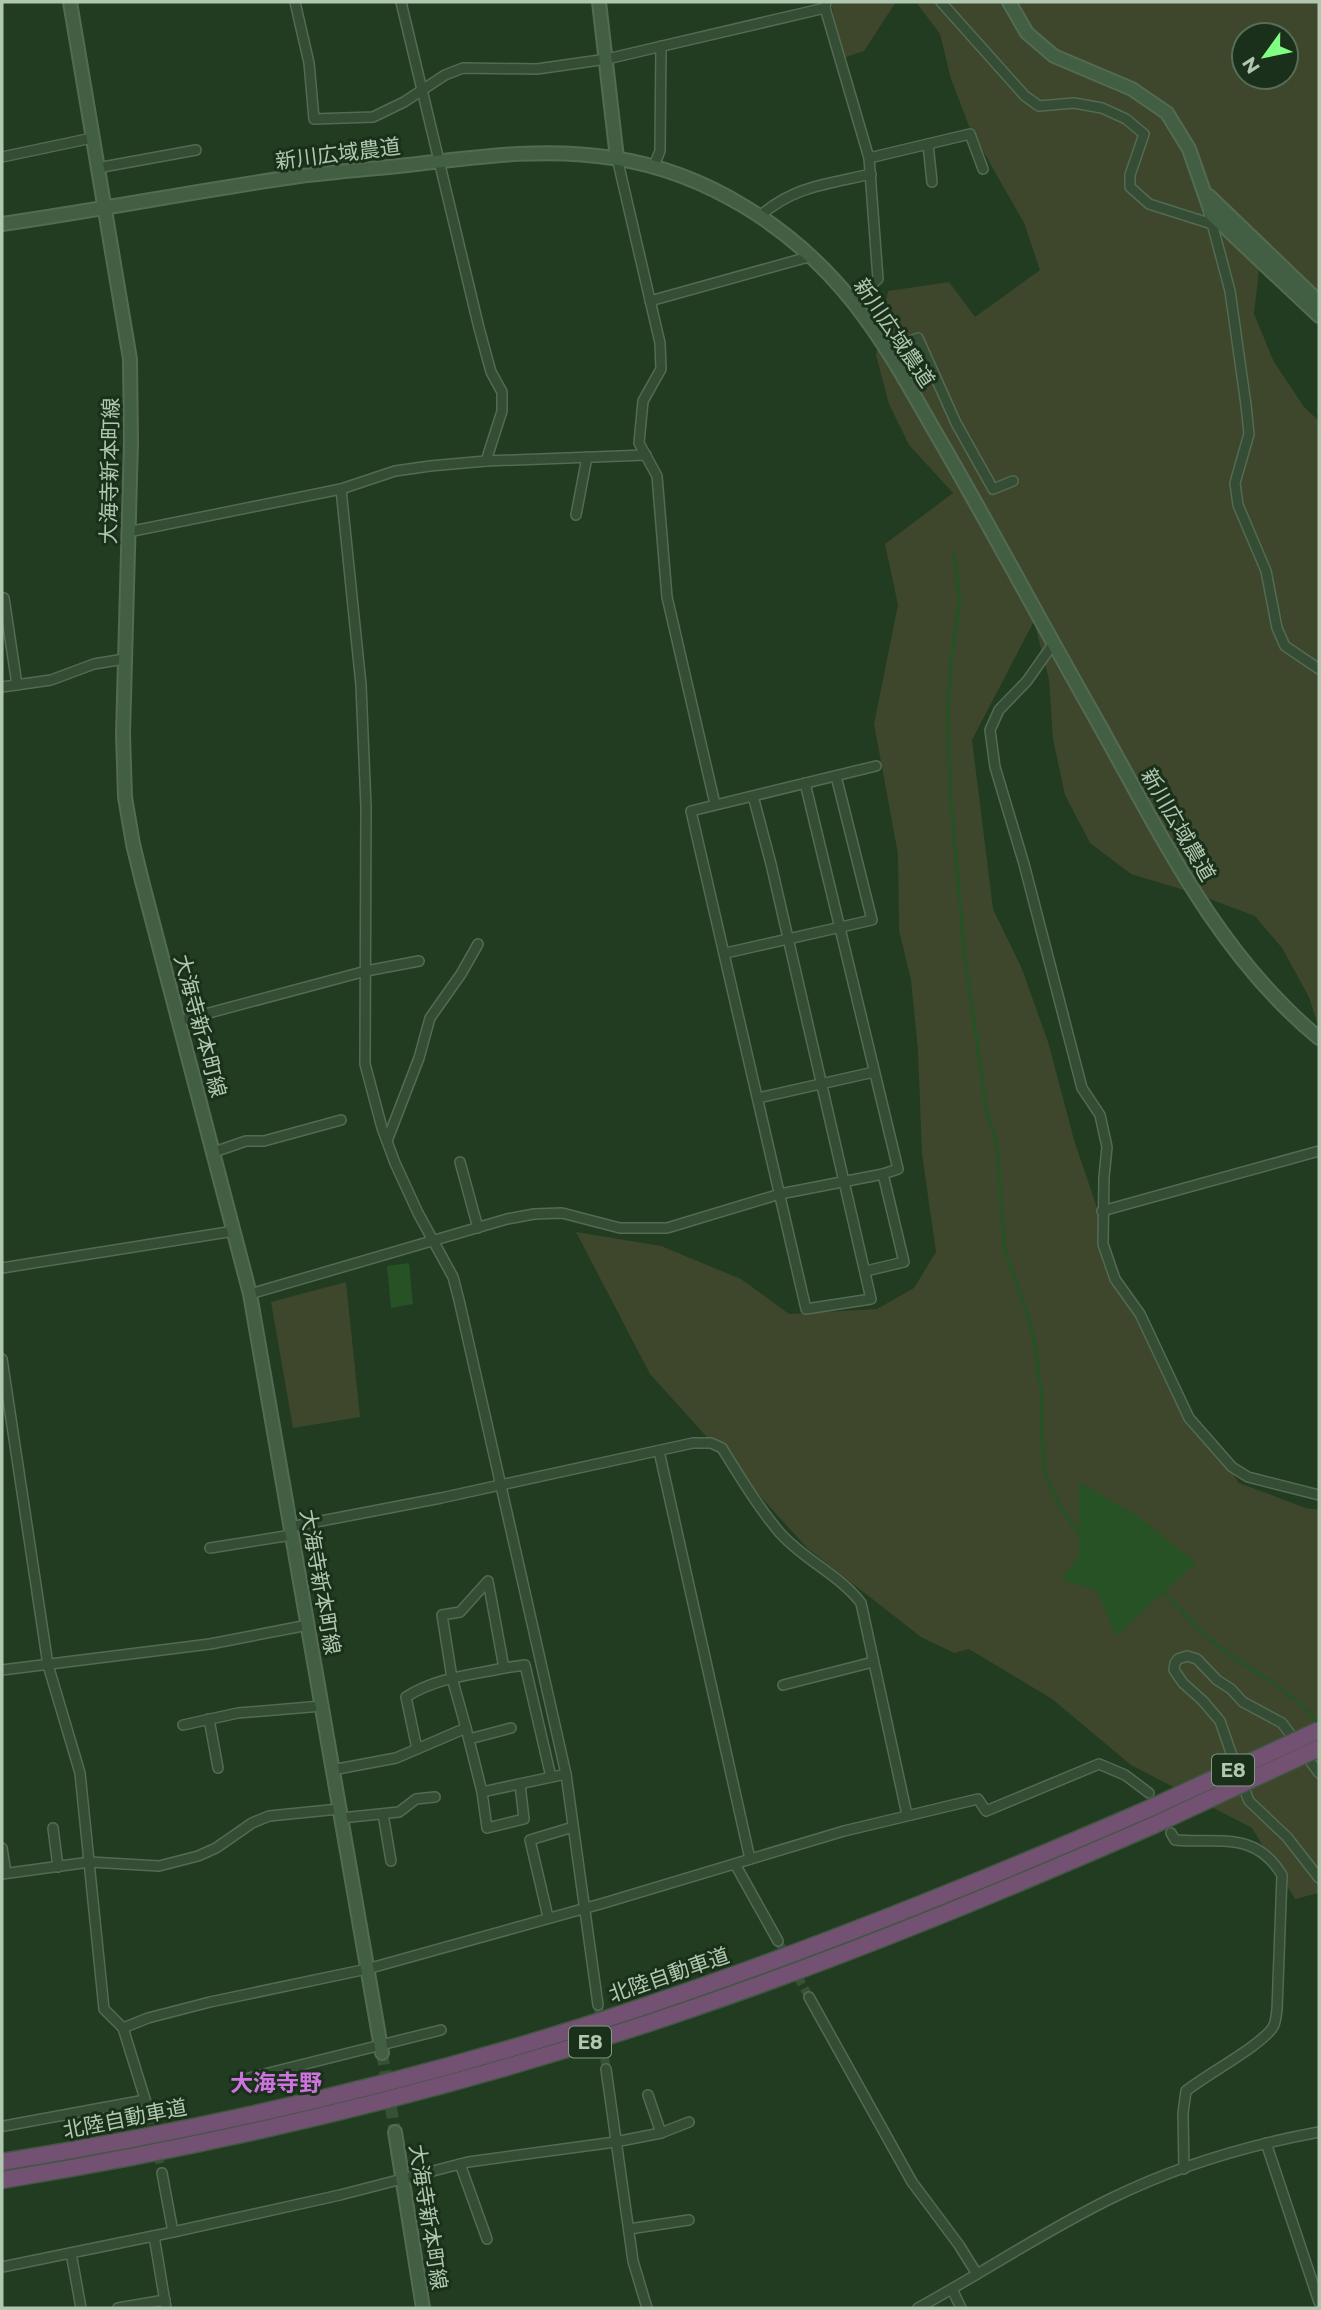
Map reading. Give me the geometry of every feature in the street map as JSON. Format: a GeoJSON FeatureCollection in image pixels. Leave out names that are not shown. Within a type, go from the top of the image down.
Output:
{"type":"FeatureCollection","features":[{"type":"Feature","properties":{"kind":"highway","name":"北陸自動車道"},"geometry":{"type":"LineString","coordinates":[[2,2162],[151,2136],[262,2112],[430,2070],[605,2020],[868,1926],[984,1879],[1150,1809],[1319,1730]]}},
{"type":"Feature","properties":{"kind":"highway","name":"北陸自動車道"},"geometry":{"type":"LineString","coordinates":[[2,2180],[151,2153],[429,2089],[700,2006],[876,1941],[1070,1862],[1150,1809],[1319,1748]]}},
{"type":"Feature","properties":{"kind":"street","name":"大海寺新本町線"},"geometry":{"type":"LineString","coordinates":[[70,2],[130,359],[131,442],[124,659],[125,772],[129,821],[142,881],[250,1294],[381,2050]]}},
{"type":"Feature","properties":{"kind":"street"},"geometry":{"type":"LineString","coordinates":[[295,2],[309,63],[314,119],[373,117],[404,102],[445,75],[463,68],[537,69],[607,59],[825,5],[872,174],[878,279],[852,301]]}},
{"type":"Feature","properties":{"kind":"street"},"geometry":{"type":"LineString","coordinates":[[401,2],[488,361],[502,392],[502,411],[485,461]]}},
{"type":"Feature","properties":{"kind":"street"},"geometry":{"type":"LineString","coordinates":[[599,2],[617,158],[660,343],[661,369],[643,401],[639,443],[657,475],[667,597],[715,804]]}},
{"type":"Feature","properties":{"kind":"street"},"geometry":{"type":"LineString","coordinates":[[942,2],[1025,96],[1039,106],[1074,103],[1102,108],[1126,119],[1144,134],[1130,175],[1129,187],[1149,204],[1212,224]]}},
{"type":"Feature","properties":{"kind":"street"},"geometry":{"type":"LineString","coordinates":[[1009,2],[1027,33],[1054,55],[1132,89],[1167,113],[1189,149],[1212,215],[1319,316]]}},
{"type":"Feature","properties":{"kind":"street"},"geometry":{"type":"LineString","coordinates":[[653,167],[660,151],[661,46]]}},
{"type":"Feature","properties":{"kind":"street"},"geometry":{"type":"LineString","coordinates":[[869,158],[970,134],[983,169]]}},
{"type":"Feature","properties":{"kind":"street"},"geometry":{"type":"LineString","coordinates":[[2,158],[92,138]]}},
{"type":"Feature","properties":{"kind":"street"},"geometry":{"type":"LineString","coordinates":[[928,144],[932,182]]}},
{"type":"Feature","properties":{"kind":"street"},"geometry":{"type":"LineString","coordinates":[[97,168],[196,150]]}},
{"type":"Feature","properties":{"kind":"street","name":"新川広域農道"},"geometry":{"type":"LineString","coordinates":[[2,224],[294,177],[500,154],[572,153],[617,158],[673,173],[760,216],[812,256],[852,301],[886,350],[959,473],[1197,898],[1274,997],[1319,1038]]}},
{"type":"Feature","properties":{"kind":"street"},"geometry":{"type":"LineString","coordinates":[[760,216],[776,202],[797,191],[872,174]]}},
{"type":"Feature","properties":{"kind":"street"},"geometry":{"type":"LineString","coordinates":[[1204,190],[1230,291],[1246,405],[1249,434],[1235,484],[1238,505],[1266,571],[1277,628],[1285,646],[1319,669]]}},
{"type":"Feature","properties":{"kind":"street"},"geometry":{"type":"LineString","coordinates":[[1204,190],[1319,302]]}},
{"type":"Feature","properties":{"kind":"street"},"geometry":{"type":"LineString","coordinates":[[650,301],[812,256]]}},
{"type":"Feature","properties":{"kind":"street"},"geometry":{"type":"LineString","coordinates":[[886,350],[918,338],[956,423],[993,489],[1013,481]]}},
{"type":"Feature","properties":{"kind":"street"},"geometry":{"type":"LineString","coordinates":[[128,532],[341,489],[395,471],[485,461],[646,455]]}},
{"type":"Feature","properties":{"kind":"street"},"geometry":{"type":"LineString","coordinates":[[576,515],[587,457]]}},
{"type":"Feature","properties":{"kind":"street"},"geometry":{"type":"LineString","coordinates":[[341,489],[361,685],[366,807],[365,1064],[387,1141],[418,1213],[453,1277],[459,1300],[566,1774],[598,2005]]}},
{"type":"Feature","properties":{"kind":"street"},"geometry":{"type":"LineString","coordinates":[[4,598],[5,627],[17,685]]}},
{"type":"Feature","properties":{"kind":"street"},"geometry":{"type":"LineString","coordinates":[[1053,644],[1027,681],[999,710],[990,730],[995,767],[1024,864],[1083,1088],[1100,1115],[1107,1147],[1102,1211],[1103,1244],[1115,1279],[1140,1314],[1189,1418],[1232,1467],[1248,1477],[1319,1495]]}},
{"type":"Feature","properties":{"kind":"street"},"geometry":{"type":"LineString","coordinates":[[2,687],[51,680],[94,664],[124,659]]}},
{"type":"Feature","properties":{"kind":"street"},"geometry":{"type":"LineString","coordinates":[[753,796],[871,1299],[806,1310],[726,953],[691,811],[876,766]]}},
{"type":"Feature","properties":{"kind":"street"},"geometry":{"type":"LineString","coordinates":[[726,953],[872,920],[836,776]]}},
{"type":"Feature","properties":{"kind":"street"},"geometry":{"type":"LineString","coordinates":[[250,1294],[534,1214],[562,1213],[620,1228],[667,1228],[779,1194],[898,1169],[805,783]]}},
{"type":"Feature","properties":{"kind":"street"},"geometry":{"type":"LineString","coordinates":[[387,1141],[419,1058],[430,1018],[478,944]]}},
{"type":"Feature","properties":{"kind":"street"},"geometry":{"type":"LineString","coordinates":[[179,1021],[366,971],[419,961]]}},
{"type":"Feature","properties":{"kind":"street"},"geometry":{"type":"LineString","coordinates":[[758,1098],[874,1072]]}},
{"type":"Feature","properties":{"kind":"street"},"geometry":{"type":"LineString","coordinates":[[214,1152],[246,1141],[264,1141],[341,1120]]}},
{"type":"Feature","properties":{"kind":"street"},"geometry":{"type":"LineString","coordinates":[[1102,1211],[1319,1151]]}},
{"type":"Feature","properties":{"kind":"street"},"geometry":{"type":"LineString","coordinates":[[460,1163],[478,1228]]}},
{"type":"Feature","properties":{"kind":"street"},"geometry":{"type":"LineString","coordinates":[[866,1271],[904,1262],[883,1174]]}},
{"type":"Feature","properties":{"kind":"street"},"geometry":{"type":"LineString","coordinates":[[2,1268],[234,1231]]}},
{"type":"Feature","properties":{"kind":"street"},"geometry":{"type":"LineString","coordinates":[[2,1359],[48,1665],[80,1773],[104,2009],[123,2028],[150,2115]]}},
{"type":"Feature","properties":{"kind":"street"},"geometry":{"type":"LineString","coordinates":[[210,1548],[694,1443],[711,1443],[722,1448],[781,1533],[812,1561],[852,1590],[861,1603],[907,1815]]}},
{"type":"Feature","properties":{"kind":"street"},"geometry":{"type":"LineString","coordinates":[[659,1451],[750,1859]]}},
{"type":"Feature","properties":{"kind":"street"},"geometry":{"type":"LineString","coordinates":[[504,1668],[488,1581],[460,1612],[442,1615],[452,1678],[482,1792],[487,1828],[524,1819],[520,1784]]}},
{"type":"Feature","properties":{"kind":"street"},"geometry":{"type":"LineString","coordinates":[[2,1670],[210,1644],[308,1625]]}},
{"type":"Feature","properties":{"kind":"street"},"geometry":{"type":"LineString","coordinates":[[1319,1773],[1282,1723],[1243,1702],[1197,1659],[1178,1658],[1174,1670],[1220,1721],[1249,1801],[1287,1837],[1319,1878]]}},
{"type":"Feature","properties":{"kind":"street"},"geometry":{"type":"LineString","coordinates":[[782,1685],[873,1662]]}},
{"type":"Feature","properties":{"kind":"street"},"geometry":{"type":"LineString","coordinates":[[417,1749],[407,1697],[422,1687],[452,1678],[525,1665],[551,1777]]}},
{"type":"Feature","properties":{"kind":"street"},"geometry":{"type":"LineString","coordinates":[[183,1725],[238,1713],[322,1706]]}},
{"type":"Feature","properties":{"kind":"street"},"geometry":{"type":"LineString","coordinates":[[209,1719],[218,1768]]}},
{"type":"Feature","properties":{"kind":"street"},"geometry":{"type":"LineString","coordinates":[[332,1770],[396,1758],[466,1728]]}},
{"type":"Feature","properties":{"kind":"street"},"geometry":{"type":"LineString","coordinates":[[469,1739],[511,1728]]}},
{"type":"Feature","properties":{"kind":"street"},"geometry":{"type":"LineString","coordinates":[[123,2028],[148,2018],[210,2002],[367,1969],[907,1815],[978,1798],[986,1811],[1099,1764],[1125,1775],[1150,1809]]}},
{"type":"Feature","properties":{"kind":"street"},"geometry":{"type":"LineString","coordinates":[[482,1792],[566,1774]]}},
{"type":"Feature","properties":{"kind":"street"},"geometry":{"type":"LineString","coordinates":[[2,1848],[4,1874],[90,1862],[159,1866],[216,1848],[252,1823],[269,1816],[383,1814],[399,1812],[416,1799],[435,1797]]}},
{"type":"Feature","properties":{"kind":"street"},"geometry":{"type":"LineString","coordinates":[[383,1814],[391,1861]]}},
{"type":"Feature","properties":{"kind":"street"},"geometry":{"type":"LineString","coordinates":[[548,1917],[530,1840],[573,1827]]}},
{"type":"Feature","properties":{"kind":"street"},"geometry":{"type":"LineString","coordinates":[[53,1828],[58,1867]]}},
{"type":"Feature","properties":{"kind":"street"},"geometry":{"type":"LineString","coordinates":[[1171,1833],[1175,1840],[1236,1842],[1255,1847],[1272,1860],[1282,1875],[1277,2010],[1274,2026],[1255,2043],[1186,2091],[1183,2113],[1184,2169]]}},
{"type":"Feature","properties":{"kind":"street"},"geometry":{"type":"LineString","coordinates":[[735,1864],[779,1941]]}},
{"type":"Feature","properties":{"kind":"street"},"geometry":{"type":"LineString","coordinates":[[808,1997],[912,2182],[977,2274]]}},
{"type":"Feature","properties":{"kind":"street"},"geometry":{"type":"LineString","coordinates":[[249,2078],[381,2050],[441,2030]]}},
{"type":"Feature","properties":{"kind":"street"},"geometry":{"type":"LineString","coordinates":[[606,2068],[634,2261],[647,2308]]}},
{"type":"Feature","properties":{"kind":"street"},"geometry":{"type":"LineString","coordinates":[[648,2095],[661,2133]]}},
{"type":"Feature","properties":{"kind":"street"},"geometry":{"type":"LineString","coordinates":[[4,2126],[145,2099]]}},
{"type":"Feature","properties":{"kind":"street"},"geometry":{"type":"LineString","coordinates":[[2,2267],[173,2232],[402,2180],[460,2164],[615,2142],[661,2133],[689,2122]]}},
{"type":"Feature","properties":{"kind":"street","name":"大海寺新本町線"},"geometry":{"type":"LineString","coordinates":[[395,2132],[423,2308]]}},
{"type":"Feature","properties":{"kind":"street"},"geometry":{"type":"LineString","coordinates":[[918,2308],[1112,2198],[1184,2169],[1266,2143],[1319,2132]]}},
{"type":"Feature","properties":{"kind":"street"},"geometry":{"type":"LineString","coordinates":[[1266,2143],[1319,2302]]}},
{"type":"Feature","properties":{"kind":"street"},"geometry":{"type":"LineString","coordinates":[[460,2164],[487,2239]]}},
{"type":"Feature","properties":{"kind":"street"},"geometry":{"type":"LineString","coordinates":[[162,2173],[173,2232]]}},
{"type":"Feature","properties":{"kind":"street"},"geometry":{"type":"LineString","coordinates":[[629,2229],[689,2220]]}},
{"type":"Feature","properties":{"kind":"street"},"geometry":{"type":"LineString","coordinates":[[118,2308],[165,2304],[154,2236]]}},
{"type":"Feature","properties":{"kind":"street"},"geometry":{"type":"LineString","coordinates":[[71,2253],[82,2308]]}},
{"type":"Feature","properties":{"kind":"street"},"geometry":{"type":"LineString","coordinates":[[952,2289],[961,2308]]}},
{"type":"Feature","properties":{"kind":"shaded area"},"geometry":{"type":"Polygon","coordinates":[[[831,2],[896,2],[864,51],[843,58],[831,2]]]}},
{"type":"Feature","properties":{"kind":"shaded area"},"geometry":{"type":"Polygon","coordinates":[[[916,2],[1319,2],[1319,294],[1262,243],[1254,314],[1274,362],[1304,407],[1319,421],[1319,1029],[1309,997],[1282,948],[1255,916],[1191,892],[1131,874],[1090,843],[1065,795],[1053,739],[1049,680],[1034,621],[972,740],[993,909],[1022,969],[1049,1045],[1074,1140],[1121,1278],[1143,1331],[1171,1382],[1239,1483],[1306,1508],[1319,1510],[1319,1893],[1295,1899],[1252,1828],[1131,1765],[1052,1699],[969,1649],[954,1653],[921,1637],[807,1548],[650,1374],[576,1232],[661,1246],[741,1279],[789,1314],[877,1309],[914,1288],[936,1252],[922,1154],[918,1050],[911,980],[899,930],[898,854],[874,724],[898,605],[885,544],[953,493],[909,445],[889,404],[876,355],[888,291],[949,282],[975,317],[1040,270],[1024,223],[969,126],[951,79],[940,34],[916,2]]]}},
{"type":"Feature","properties":{"kind":"shaded area"},"geometry":{"type":"Polygon","coordinates":[[[409,1263],[413,1304],[391,1308],[387,1266],[409,1263]]]}},
{"type":"Feature","properties":{"kind":"shaded area"},"geometry":{"type":"Polygon","coordinates":[[[346,1282],[360,1417],[293,1428],[271,1302],[346,1282]]]}},
{"type":"Feature","properties":{"kind":"shaded area"},"geometry":{"type":"Polygon","coordinates":[[[1079,1482],[1139,1517],[1196,1563],[1116,1636],[1097,1591],[1061,1579],[1079,1556],[1079,1482]]]}},
{"type":"Feature","properties":{"kind":"waterway"},"geometry":{"type":"LineString","coordinates":[[954,555],[960,602],[951,659],[948,709],[950,793],[965,958],[986,1107],[997,1145],[1005,1251],[1028,1316],[1035,1345],[1042,1398],[1045,1472],[1057,1501],[1081,1537]]}},
{"type":"Feature","properties":{"kind":"waterway"},"geometry":{"type":"LineString","coordinates":[[1163,1591],[1211,1640],[1288,1694],[1319,1723]]}},
{"type":"Feature","properties":{"kind":"tunnel"},"geometry":{"type":"LineString","coordinates":[[778,1941],[809,1997]]}},
{"type":"Feature","properties":{"kind":"tunnel"},"geometry":{"type":"LineString","coordinates":[[598,2005],[606,2069]]}},
{"type":"Feature","properties":{"kind":"tunnel"},"geometry":{"type":"LineString","coordinates":[[382,2053],[395,2132]]}},
{"type":"Feature","properties":{"kind":"tunnel"},"geometry":{"type":"LineString","coordinates":[[150,2115],[162,2173]]}},
{"type":"Feature","properties":{"kind":"district","name":"大海寺野"},"geometry":{"type":"Point","coordinates":[276,2083]}}]}
